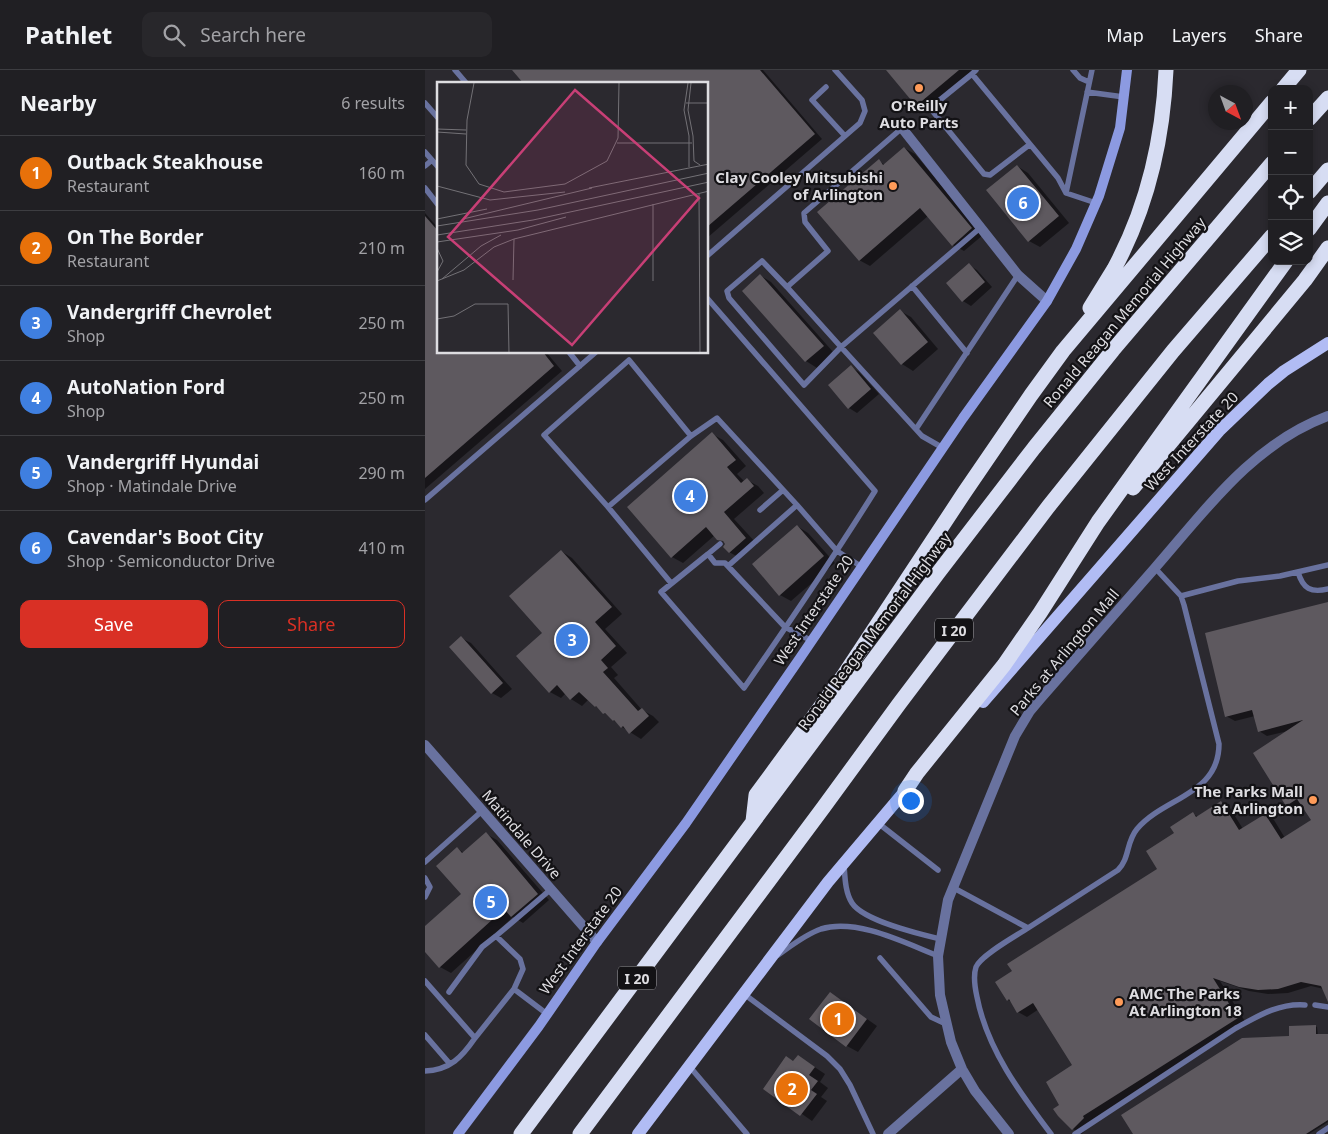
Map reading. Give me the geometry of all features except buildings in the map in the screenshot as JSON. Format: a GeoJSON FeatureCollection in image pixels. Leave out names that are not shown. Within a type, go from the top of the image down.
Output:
{"type":"FeatureCollection","features":[{"type":"Feature","properties":{"kind":"highway"},"geometry":{"type":"LineString","coordinates":[[1063,351],[1114,268],[1136,220],[1149,184],[1156,152],[1165,100],[1166,70]]}},
{"type":"Feature","properties":{"kind":"highway"},"geometry":{"type":"LineString","coordinates":[[1286,85],[1299,70]]}},
{"type":"Feature","properties":{"kind":"highway"},"geometry":{"type":"LineString","coordinates":[[1313,115],[1328,98]]}},
{"type":"Feature","properties":{"kind":"highway"},"geometry":{"type":"LineString","coordinates":[[753,822],[756,795],[844,675],[1031,395],[1063,351],[1268,107]]}},
{"type":"Feature","properties":{"kind":"highway","name":"Ronald Reagan Memorial Highway"},"geometry":{"type":"LineString","coordinates":[[521,1134],[1034,448],[1113,350],[1268,168]]}},
{"type":"Feature","properties":{"kind":"highway"},"geometry":{"type":"LineString","coordinates":[[1313,187],[1328,170]]}},
{"type":"Feature","properties":{"kind":"highway"},"geometry":{"type":"LineString","coordinates":[[1313,224],[1328,203]]}},
{"type":"Feature","properties":{"kind":"highway","name":"I 20"},"geometry":{"type":"LineString","coordinates":[[579,1134],[927,666],[1048,507],[1173,351],[1268,241]]}},
{"type":"Feature","properties":{"kind":"highway"},"geometry":{"type":"LineString","coordinates":[[1039,614],[1068,578],[1133,488],[1305,280],[1328,248]]}},
{"type":"Feature","properties":{"kind":"highway"},"geometry":{"type":"LineString","coordinates":[[905,791],[917,773],[1004,665],[1098,522],[1283,265]]}},
{"type":"Feature","properties":{"kind":"main road","name":"West Interstate 20"},"geometry":{"type":"LineString","coordinates":[[457,1134],[686,823],[943,448],[1047,301],[1077,249],[1095,204],[1119,128],[1127,70]]}},
{"type":"Feature","properties":{"kind":"main road","name":"West Interstate 20"},"geometry":{"type":"LineString","coordinates":[[639,1134],[843,863],[905,791],[1219,431],[1267,384],[1328,343]]}},
{"type":"Feature","properties":{"kind":"street"},"geometry":{"type":"LineString","coordinates":[[902,128],[1018,275],[1047,301]]}},
{"type":"Feature","properties":{"kind":"street","name":"Parks at Arlington Mall"},"geometry":{"type":"LineString","coordinates":[[1009,1134],[975,1091],[962,1069],[951,1042],[940,996],[938,956],[952,887],[1015,736],[1030,711],[1217,496],[1243,470],[1289,434],[1315,420],[1328,416]]}},
{"type":"Feature","properties":{"kind":"street","name":"Matindale Drive"},"geometry":{"type":"LineString","coordinates":[[425,746],[597,942]]}},
{"type":"Feature","properties":{"kind":"street"},"geometry":{"type":"LineString","coordinates":[[887,1134],[962,1069]]}},
{"type":"Feature","properties":{"kind":"lane"},"geometry":{"type":"LineString","coordinates":[[455,70],[465,82]]}},
{"type":"Feature","properties":{"kind":"lane"},"geometry":{"type":"LineString","coordinates":[[709,254],[860,123],[865,111],[862,100],[835,70]]}},
{"type":"Feature","properties":{"kind":"lane"},"geometry":{"type":"LineString","coordinates":[[1073,70],[1080,78],[1089,82]]}},
{"type":"Feature","properties":{"kind":"lane"},"geometry":{"type":"LineString","coordinates":[[1066,193],[1092,70]]}},
{"type":"Feature","properties":{"kind":"lane"},"geometry":{"type":"LineString","coordinates":[[1029,145],[990,176],[985,174],[930,108],[974,72],[1029,145],[1059,178],[1066,193],[1095,204]]}},
{"type":"Feature","properties":{"kind":"lane"},"geometry":{"type":"LineString","coordinates":[[827,87],[813,100],[845,136]]}},
{"type":"Feature","properties":{"kind":"lane"},"geometry":{"type":"LineString","coordinates":[[1087,92],[1124,97]]}},
{"type":"Feature","properties":{"kind":"lane"},"geometry":{"type":"LineString","coordinates":[[425,103],[437,117]]}},
{"type":"Feature","properties":{"kind":"lane"},"geometry":{"type":"LineString","coordinates":[[787,287],[829,251],[805,222],[804,213],[902,128]]}},
{"type":"Feature","properties":{"kind":"lane"},"geometry":{"type":"LineString","coordinates":[[425,152],[437,166]]}},
{"type":"Feature","properties":{"kind":"lane"},"geometry":{"type":"LineString","coordinates":[[425,166],[432,160]]}},
{"type":"Feature","properties":{"kind":"lane"},"geometry":{"type":"LineString","coordinates":[[425,188],[437,203]]}},
{"type":"Feature","properties":{"kind":"lane"},"geometry":{"type":"LineString","coordinates":[[943,448],[922,436],[841,347],[787,287],[762,262],[727,291],[729,298],[804,385],[841,347],[980,228]]}},
{"type":"Feature","properties":{"kind":"lane"},"geometry":{"type":"LineString","coordinates":[[916,429],[1018,275]]}},
{"type":"Feature","properties":{"kind":"lane"},"geometry":{"type":"LineString","coordinates":[[912,286],[967,353]]}},
{"type":"Feature","properties":{"kind":"lane"},"geometry":{"type":"LineString","coordinates":[[709,300],[875,491],[837,551],[744,688],[661,592],[720,544]]}},
{"type":"Feature","properties":{"kind":"lane"},"geometry":{"type":"LineString","coordinates":[[571,354],[580,366]]}},
{"type":"Feature","properties":{"kind":"lane"},"geometry":{"type":"LineString","coordinates":[[425,500],[594,354]]}},
{"type":"Feature","properties":{"kind":"lane"},"geometry":{"type":"LineString","coordinates":[[671,583],[608,507],[544,435],[629,360],[691,436]]}},
{"type":"Feature","properties":{"kind":"lane"},"geometry":{"type":"LineString","coordinates":[[608,507],[691,436],[717,418],[837,551],[862,567]]}},
{"type":"Feature","properties":{"kind":"lane"},"geometry":{"type":"LineString","coordinates":[[760,510],[783,490]]}},
{"type":"Feature","properties":{"kind":"lane"},"geometry":{"type":"LineString","coordinates":[[728,566],[797,505]]}},
{"type":"Feature","properties":{"kind":"lane"},"geometry":{"type":"LineString","coordinates":[[708,554],[715,563],[725,563],[785,627],[812,641]]}},
{"type":"Feature","properties":{"kind":"lane"},"geometry":{"type":"LineString","coordinates":[[1181,596],[1246,579],[1280,576],[1328,565]]}},
{"type":"Feature","properties":{"kind":"lane"},"geometry":{"type":"LineString","coordinates":[[1051,1134],[1023,1096],[991,1042],[982,1019],[975,988],[975,973],[981,960],[1118,870],[1127,858],[1131,838],[1138,828],[1157,813],[1203,783],[1216,765],[1219,744],[1184,604],[1181,596],[1155,568]]}},
{"type":"Feature","properties":{"kind":"lane"},"geometry":{"type":"LineString","coordinates":[[1298,572],[1300,579],[1310,590],[1316,592],[1328,589]]}},
{"type":"Feature","properties":{"kind":"lane"},"geometry":{"type":"LineString","coordinates":[[425,862],[482,811]]}},
{"type":"Feature","properties":{"kind":"lane"},"geometry":{"type":"LineString","coordinates":[[878,823],[938,870]]}},
{"type":"Feature","properties":{"kind":"lane"},"geometry":{"type":"LineString","coordinates":[[843,863],[849,896],[859,911],[916,934],[940,940]]}},
{"type":"Feature","properties":{"kind":"lane"},"geometry":{"type":"LineString","coordinates":[[425,878],[430,887],[425,897]]}},
{"type":"Feature","properties":{"kind":"lane"},"geometry":{"type":"LineString","coordinates":[[952,887],[1028,928]]}},
{"type":"Feature","properties":{"kind":"lane"},"geometry":{"type":"LineString","coordinates":[[449,992],[482,947],[550,890]]}},
{"type":"Feature","properties":{"kind":"lane"},"geometry":{"type":"LineString","coordinates":[[768,962],[819,930],[836,925],[855,927],[879,934],[938,956]]}},
{"type":"Feature","properties":{"kind":"lane"},"geometry":{"type":"LineString","coordinates":[[425,1071],[437,1070],[462,1056],[514,989],[523,969],[520,959],[496,936]]}},
{"type":"Feature","properties":{"kind":"lane"},"geometry":{"type":"LineString","coordinates":[[880,958],[931,1017],[936,1021],[946,1024]]}},
{"type":"Feature","properties":{"kind":"lane"},"geometry":{"type":"LineString","coordinates":[[425,981],[475,1038]]}},
{"type":"Feature","properties":{"kind":"lane"},"geometry":{"type":"LineString","coordinates":[[514,989],[547,1014]]}},
{"type":"Feature","properties":{"kind":"lane"},"geometry":{"type":"LineString","coordinates":[[744,994],[827,1056],[840,1069],[850,1085],[873,1134]]}},
{"type":"Feature","properties":{"kind":"lane"},"geometry":{"type":"LineString","coordinates":[[1075,1134],[1258,1016],[1279,1007],[1305,1004]]}},
{"type":"Feature","properties":{"kind":"lane"},"geometry":{"type":"LineString","coordinates":[[1315,1005],[1328,1007]]}},
{"type":"Feature","properties":{"kind":"lane"},"geometry":{"type":"LineString","coordinates":[[425,1035],[450,1064]]}},
{"type":"Feature","properties":{"kind":"lane"},"geometry":{"type":"LineString","coordinates":[[689,1066],[747,1134]]}},
{"type":"Feature","properties":{"kind":"lane"},"geometry":{"type":"LineString","coordinates":[[1319,1134],[1328,1128]]}},
{"type":"Feature","properties":{"kind":"place","name":"O'Reilly Auto Parts"},"geometry":{"type":"Point","coordinates":[919,88]}},
{"type":"Feature","properties":{"kind":"place","name":"Clay Cooley Mitsubishi of Arlington"},"geometry":{"type":"Point","coordinates":[893,186]}},
{"type":"Feature","properties":{"kind":"place","name":"Cavendar's Boot City"},"geometry":{"type":"Point","coordinates":[1023,203]}},
{"type":"Feature","properties":{"kind":"place","name":"AutoNation Ford"},"geometry":{"type":"Point","coordinates":[690,496]}},
{"type":"Feature","properties":{"kind":"place","name":"Vandergriff Chevrolet"},"geometry":{"type":"Point","coordinates":[572,640]}},
{"type":"Feature","properties":{"kind":"place","name":"The Parks Mall at Arlington"},"geometry":{"type":"Point","coordinates":[1313,800]}},
{"type":"Feature","properties":{"kind":"place","name":"Vandergriff Hyundai"},"geometry":{"type":"Point","coordinates":[491,902]}},
{"type":"Feature","properties":{"kind":"place","name":"AMC The Parks At Arlington 18"},"geometry":{"type":"Point","coordinates":[1119,1002]}},
{"type":"Feature","properties":{"kind":"place","name":"Outback Steakhouse"},"geometry":{"type":"Point","coordinates":[838,1019]}},
{"type":"Feature","properties":{"kind":"place","name":"On The Border"},"geometry":{"type":"Point","coordinates":[792,1089]}}]}
